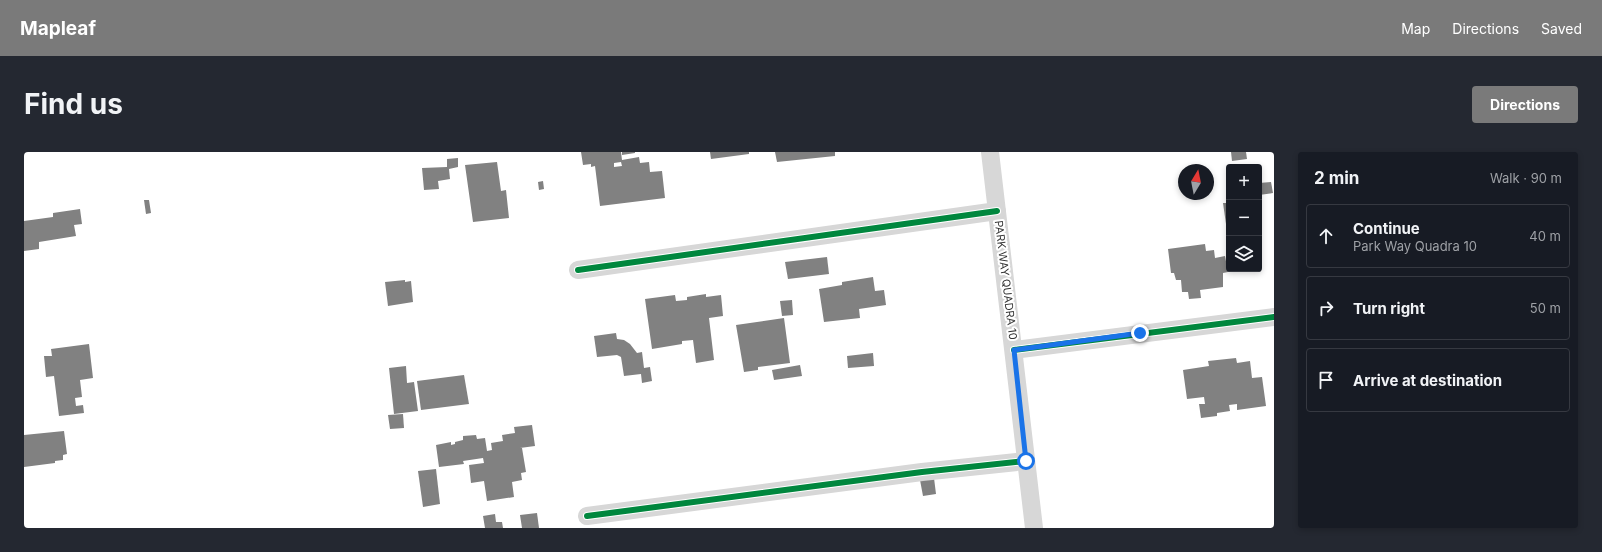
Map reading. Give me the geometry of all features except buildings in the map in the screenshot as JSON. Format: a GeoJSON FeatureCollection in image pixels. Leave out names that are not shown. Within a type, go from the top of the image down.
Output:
{"type":"FeatureCollection","features":[{"type":"Feature","properties":{"kind":"street","name":"PARK WAY QUADRA 10"},"geometry":{"type":"LineString","coordinates":[[990,152],[1034,528]]}},
{"type":"Feature","properties":{"kind":"street"},"geometry":{"type":"LineString","coordinates":[[578,270],[997,211]]}},
{"type":"Feature","properties":{"kind":"street"},"geometry":{"type":"LineString","coordinates":[[1014,350],[1274,316]]}},
{"type":"Feature","properties":{"kind":"street"},"geometry":{"type":"LineString","coordinates":[[587,516],[922,472],[1026,461]]}},
{"type":"Feature","properties":{"kind":"cycle path"},"geometry":{"type":"LineString","coordinates":[[578,270],[997,211]]}},
{"type":"Feature","properties":{"kind":"cycle path"},"geometry":{"type":"LineString","coordinates":[[1014,350],[1274,317]]}},
{"type":"Feature","properties":{"kind":"cycle path"},"geometry":{"type":"LineString","coordinates":[[587,516],[922,472],[1026,461]]}},
{"type":"Feature","properties":{"kind":"route"},"geometry":{"type":"LineString","coordinates":[[1026,461],[1014,350],[1140,333]]}}]}
